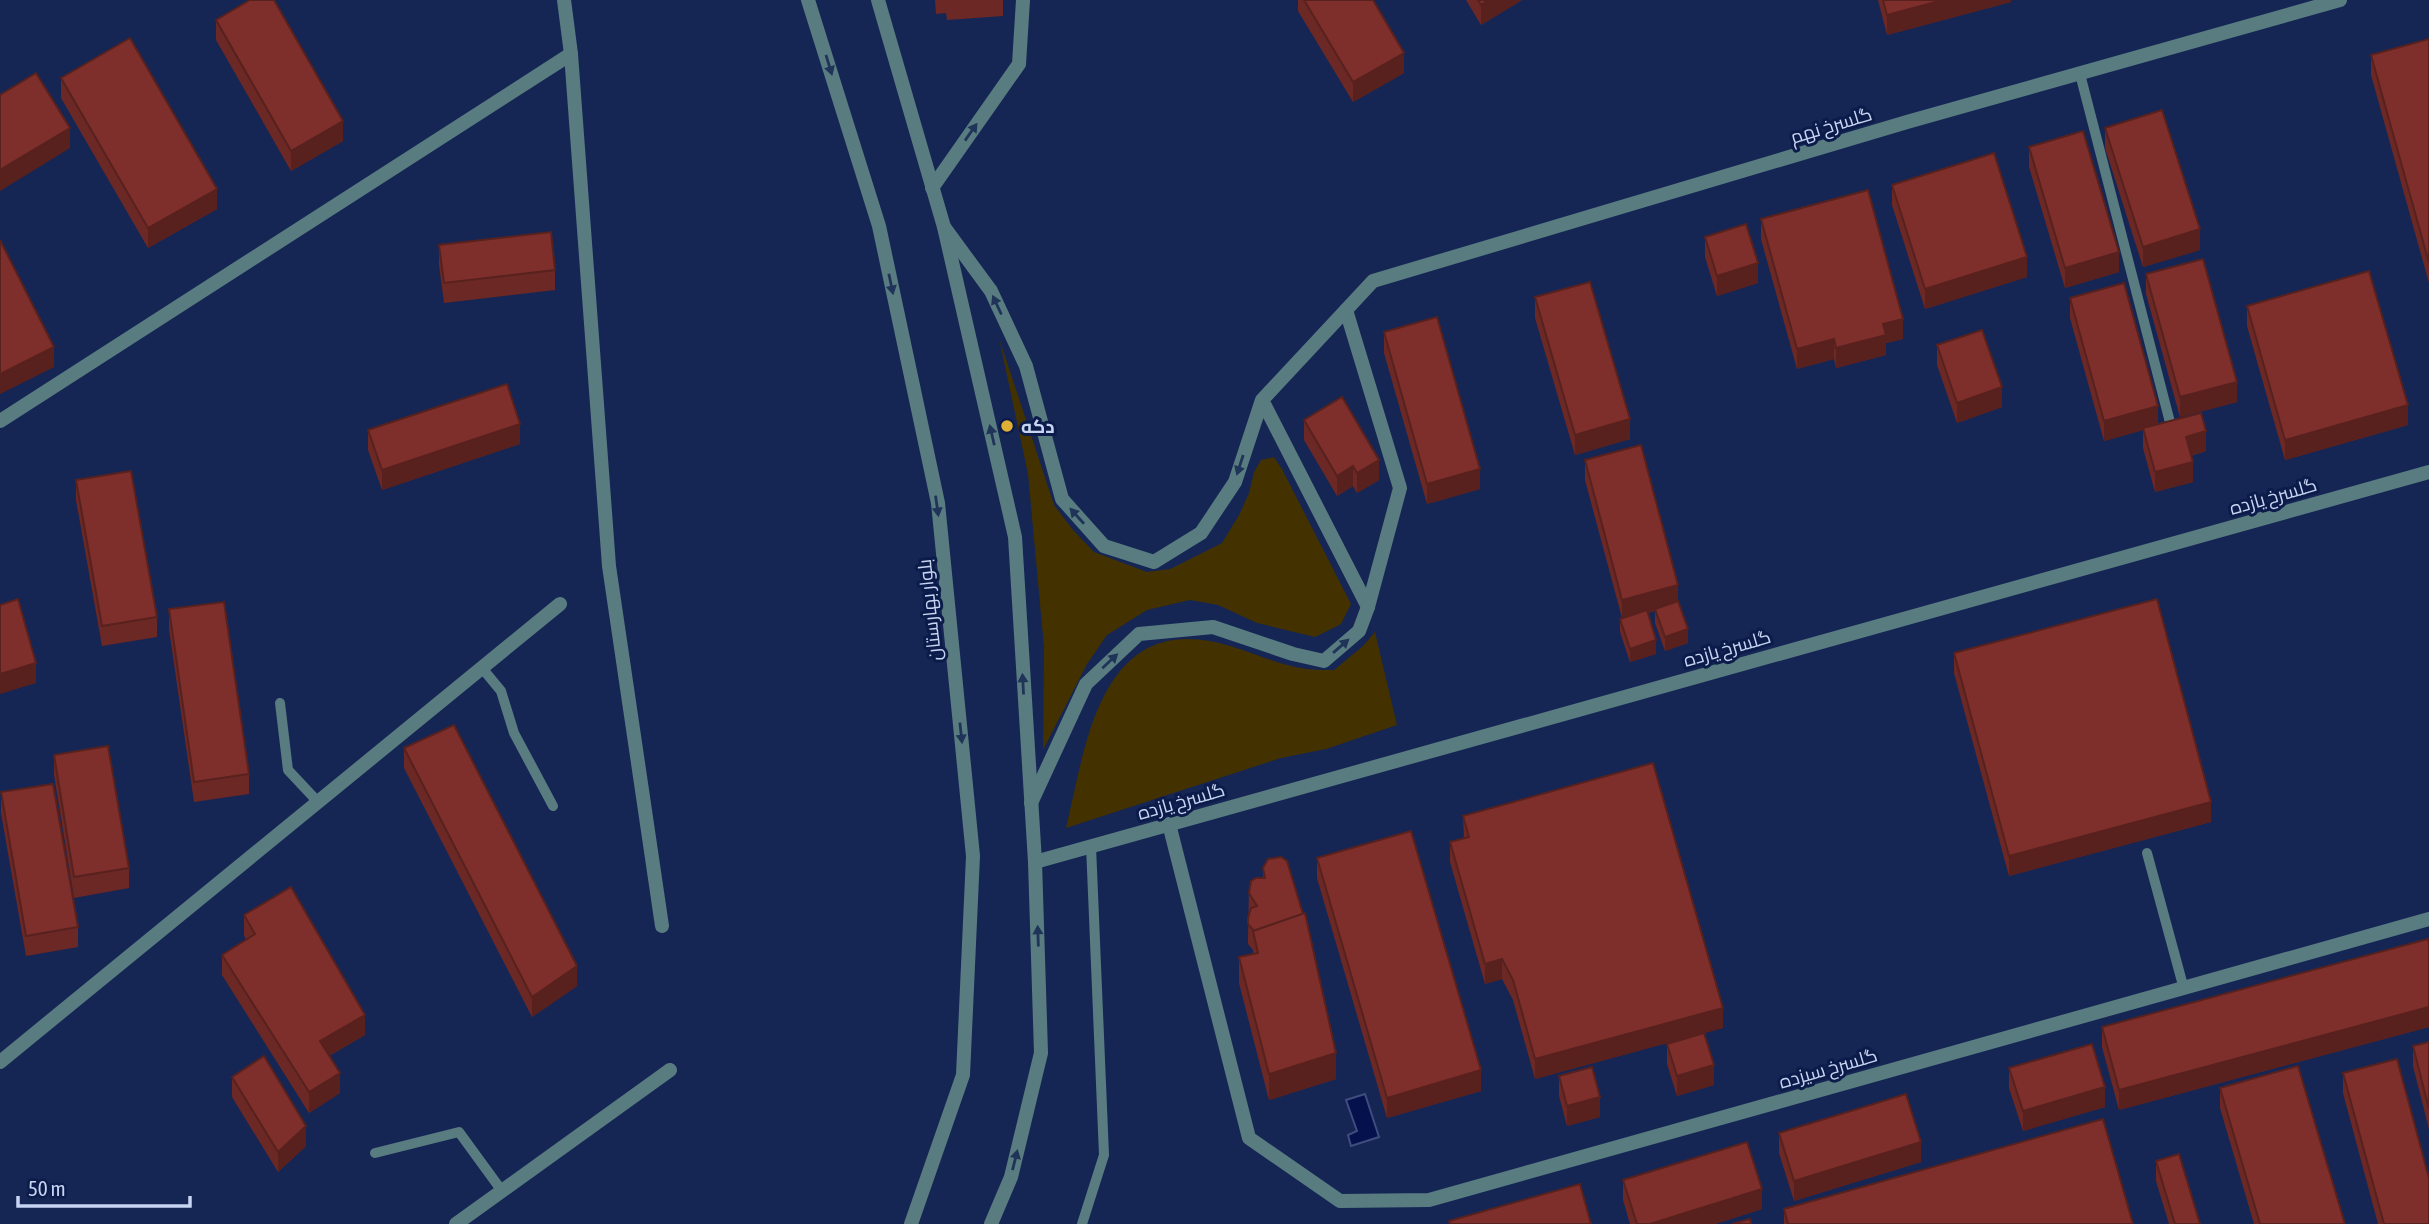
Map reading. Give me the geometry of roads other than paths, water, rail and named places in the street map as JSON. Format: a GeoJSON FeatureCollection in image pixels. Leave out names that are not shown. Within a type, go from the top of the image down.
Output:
{"type":"FeatureCollection","features":[{"type":"Feature","properties":{"kind":"street"},"geometry":{"type":"LineString","coordinates":[[564,0],[609,566],[662,926]]}},
{"type":"Feature","properties":{"kind":"street","name":"بلوار بهارستان"},"geometry":{"type":"LineString","coordinates":[[808,0],[879,226],[938,503],[973,856],[962,1074],[911,1224]]}},
{"type":"Feature","properties":{"kind":"street"},"geometry":{"type":"LineString","coordinates":[[878,0],[944,227],[1015,537],[1035,862],[1041,1053],[1011,1177],[991,1224]]}},
{"type":"Feature","properties":{"kind":"street"},"geometry":{"type":"LineString","coordinates":[[932,188],[1019,64],[1023,0]]}},
{"type":"Feature","properties":{"kind":"street","name":"گلسرخ نهم"},"geometry":{"type":"LineString","coordinates":[[1262,400],[1373,281],[1906,122],[2340,0]]}},
{"type":"Feature","properties":{"kind":"street"},"geometry":{"type":"LineString","coordinates":[[0,421],[570,54]]}},
{"type":"Feature","properties":{"kind":"street"},"geometry":{"type":"LineString","coordinates":[[944,227],[990,291],[1026,366],[1062,499],[1104,546],[1154,562],[1201,533],[1235,482],[1262,400]]}},
{"type":"Feature","properties":{"kind":"street"},"geometry":{"type":"LineString","coordinates":[[1030,804],[1086,684],[1139,634],[1213,627],[1293,654],[1324,661],[1359,631],[1400,488],[1346,310]]}},
{"type":"Feature","properties":{"kind":"street"},"geometry":{"type":"LineString","coordinates":[[1262,400],[1368,607]]}},
{"type":"Feature","properties":{"kind":"street","name":"گلسرخ یازده"},"geometry":{"type":"LineString","coordinates":[[1035,862],[2429,472]]}},
{"type":"Feature","properties":{"kind":"street"},"geometry":{"type":"LineString","coordinates":[[0,1062],[560,604]]}},
{"type":"Feature","properties":{"kind":"street","name":"گلسرخ سیزده"},"geometry":{"type":"LineString","coordinates":[[1169,824],[1249,1138],[1340,1201],[1429,1200],[2429,919]]}},
{"type":"Feature","properties":{"kind":"street"},"geometry":{"type":"LineString","coordinates":[[456,1224],[670,1070]]}},
{"type":"Feature","properties":{"kind":"lane"},"geometry":{"type":"LineString","coordinates":[[2080,74],[2172,430]]}},
{"type":"Feature","properties":{"kind":"lane"},"geometry":{"type":"LineString","coordinates":[[482,668],[501,691],[514,733],[553,806]]}},
{"type":"Feature","properties":{"kind":"lane"},"geometry":{"type":"LineString","coordinates":[[280,703],[288,770],[318,802]]}},
{"type":"Feature","properties":{"kind":"lane"},"geometry":{"type":"LineString","coordinates":[[1082,1224],[1104,1155],[1091,846]]}},
{"type":"Feature","properties":{"kind":"lane"},"geometry":{"type":"LineString","coordinates":[[2147,853],[2184,989]]}},
{"type":"Feature","properties":{"kind":"lane"},"geometry":{"type":"LineString","coordinates":[[375,1153],[459,1132],[502,1191]]}},
{"type":"Feature","properties":{"kind":"place","name":"دکه"},"geometry":{"type":"Point","coordinates":[1007,426]}}]}
